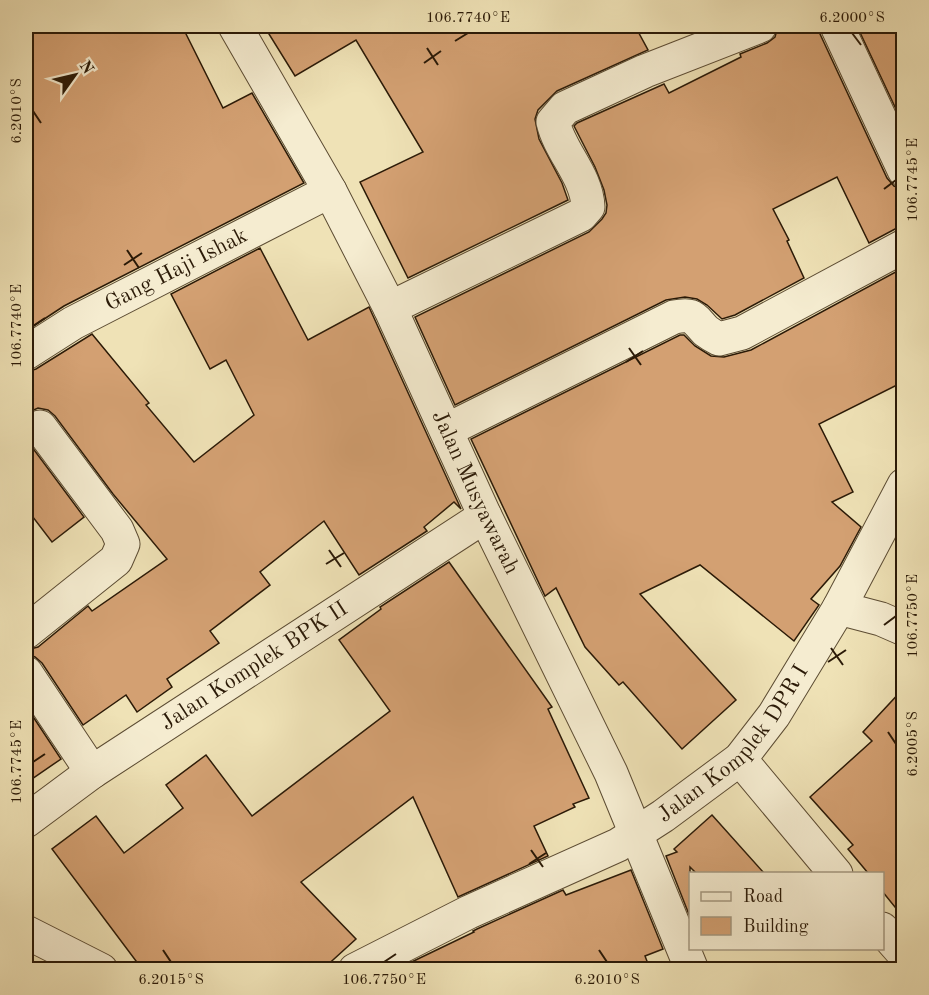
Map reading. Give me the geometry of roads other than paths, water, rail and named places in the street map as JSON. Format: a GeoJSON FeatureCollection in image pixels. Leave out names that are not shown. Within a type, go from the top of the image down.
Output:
{"type":"FeatureCollection","features":[{"type":"Feature","properties":{"kind":"street","name":"Jalan Musyawarah"},"geometry":{"type":"LineString","coordinates":[[235,26],[330,191],[390,308],[485,516],[611,773],[692,969]]}},
{"type":"Feature","properties":{"kind":"street"},"geometry":{"type":"LineString","coordinates":[[390,308],[581,215],[588,207],[587,195],[556,133],[553,122],[565,108],[645,71],[760,26]]}},
{"type":"Feature","properties":{"kind":"street"},"geometry":{"type":"LineString","coordinates":[[837,26],[903,170]]}},
{"type":"Feature","properties":{"kind":"street","name":"Gang Haji Ishak"},"geometry":{"type":"LineString","coordinates":[[26,353],[73,323],[330,191]]}},
{"type":"Feature","properties":{"kind":"street"},"geometry":{"type":"LineString","coordinates":[[447,430],[674,317],[687,315],[699,321],[707,332],[719,339],[742,333],[903,246]]}},
{"type":"Feature","properties":{"kind":"street"},"geometry":{"type":"LineString","coordinates":[[26,632],[116,560],[123,544],[117,530],[40,427]]}},
{"type":"Feature","properties":{"kind":"street","name":"Jalan Komplek DPR I"},"geometry":{"type":"LineString","coordinates":[[355,969],[469,912],[618,845],[663,816],[740,759],[774,715],[839,608],[903,485]]}},
{"type":"Feature","properties":{"kind":"street","name":"Jalan Komplek BPK II"},"geometry":{"type":"LineString","coordinates":[[26,821],[92,772],[485,516]]}},
{"type":"Feature","properties":{"kind":"street"},"geometry":{"type":"LineString","coordinates":[[839,608],[880,619],[903,629]]}},
{"type":"Feature","properties":{"kind":"street"},"geometry":{"type":"LineString","coordinates":[[26,673],[92,772]]}},
{"type":"Feature","properties":{"kind":"street"},"geometry":{"type":"LineString","coordinates":[[740,759],[835,872]]}},
{"type":"Feature","properties":{"kind":"street"},"geometry":{"type":"LineString","coordinates":[[884,931],[903,954]]}},
{"type":"Feature","properties":{"kind":"street"},"geometry":{"type":"LineString","coordinates":[[26,932],[101,969]]}}]}
